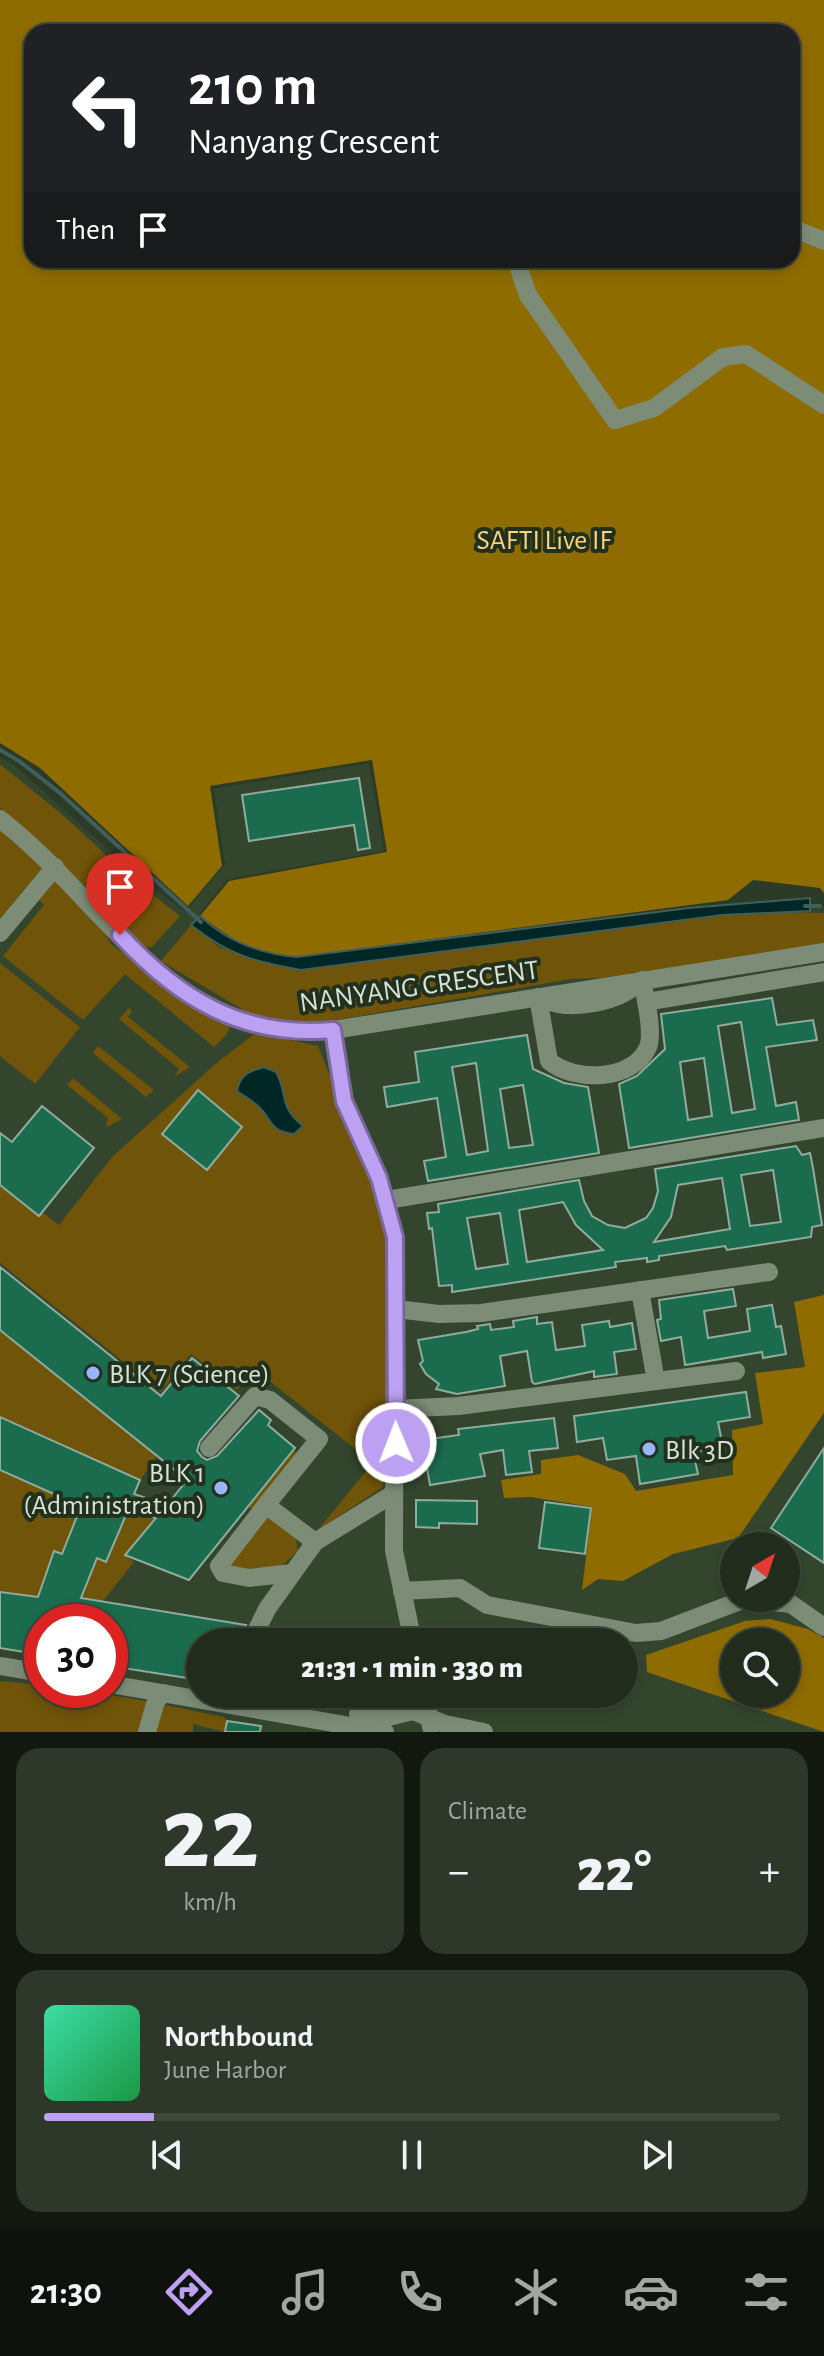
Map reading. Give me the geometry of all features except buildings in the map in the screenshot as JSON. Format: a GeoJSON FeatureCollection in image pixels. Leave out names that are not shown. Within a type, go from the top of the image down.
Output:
{"type":"FeatureCollection","features":[{"type":"Feature","properties":{"kind":"street"},"geometry":{"type":"LineString","coordinates":[[800,231],[824,241]]}},
{"type":"Feature","properties":{"kind":"street"},"geometry":{"type":"LineString","coordinates":[[519,268],[528,295],[615,420],[654,408],[723,357],[746,354],[824,405]]}},
{"type":"Feature","properties":{"kind":"street","name":"NANYANG CRESCENT"},"geometry":{"type":"LineString","coordinates":[[0,819],[61,874],[143,960],[200,1002],[247,1023],[290,1032],[333,1030],[824,952]]}},
{"type":"Feature","properties":{"kind":"street"},"geometry":{"type":"LineString","coordinates":[[0,933],[61,874]]}},
{"type":"Feature","properties":{"kind":"street"},"geometry":{"type":"LineString","coordinates":[[646,1002],[824,972]]}},
{"type":"Feature","properties":{"kind":"street"},"geometry":{"type":"LineString","coordinates":[[538,997],[554,1004],[590,1003],[629,992],[642,980]]}},
{"type":"Feature","properties":{"kind":"street"},"geometry":{"type":"LineString","coordinates":[[538,997],[549,1061],[566,1071],[593,1075],[620,1070],[642,1056],[649,1045],[642,980]]}},
{"type":"Feature","properties":{"kind":"street"},"geometry":{"type":"LineString","coordinates":[[484,1006],[504,995],[575,981],[614,984]]}},
{"type":"Feature","properties":{"kind":"street"},"geometry":{"type":"LineString","coordinates":[[333,1030],[344,1101],[387,1200],[397,1255],[394,1551],[410,1628]]}},
{"type":"Feature","properties":{"kind":"street"},"geometry":{"type":"LineString","coordinates":[[387,1200],[824,1128]]}},
{"type":"Feature","properties":{"kind":"street"},"geometry":{"type":"LineString","coordinates":[[396,1309],[439,1314],[481,1313],[769,1272]]}},
{"type":"Feature","properties":{"kind":"street"},"geometry":{"type":"LineString","coordinates":[[640,1290],[654,1370]]}},
{"type":"Feature","properties":{"kind":"street"},"geometry":{"type":"LineString","coordinates":[[395,1409],[458,1406],[736,1371]]}},
{"type":"Feature","properties":{"kind":"street"},"geometry":{"type":"LineString","coordinates":[[395,1379],[423,1401],[458,1406]]}},
{"type":"Feature","properties":{"kind":"street"},"geometry":{"type":"LineString","coordinates":[[209,1448],[247,1402],[261,1396],[319,1439],[219,1566],[223,1573],[249,1578],[292,1573]]}},
{"type":"Feature","properties":{"kind":"street"},"geometry":{"type":"LineString","coordinates":[[258,1628],[267,1609],[315,1542],[393,1494]]}},
{"type":"Feature","properties":{"kind":"street"},"geometry":{"type":"LineString","coordinates":[[266,1505],[315,1542]]}},
{"type":"Feature","properties":{"kind":"street"},"geometry":{"type":"LineString","coordinates":[[402,1591],[460,1588],[487,1605],[636,1633],[661,1631],[745,1599],[776,1600],[791,1604],[824,1627]]}},
{"type":"Feature","properties":{"kind":"street"},"geometry":{"type":"LineString","coordinates":[[0,1658],[24,1662]]}},
{"type":"Feature","properties":{"kind":"street"},"geometry":{"type":"LineString","coordinates":[[0,1666],[24,1670]]}},
{"type":"Feature","properties":{"kind":"street"},"geometry":{"type":"LineString","coordinates":[[128,1678],[186,1688]]}},
{"type":"Feature","properties":{"kind":"street"},"geometry":{"type":"LineString","coordinates":[[128,1689],[157,1692],[315,1725],[388,1732],[402,1708]]}},
{"type":"Feature","properties":{"kind":"street"},"geometry":{"type":"LineString","coordinates":[[147,1732],[157,1692]]}},
{"type":"Feature","properties":{"kind":"street"},"geometry":{"type":"LineString","coordinates":[[318,1708],[384,1718],[413,1711],[430,1725],[484,1732]]}},
{"type":"Feature","properties":{"kind":"shaded area"},"geometry":{"type":"Polygon","coordinates":[[[0,757],[14,765],[131,870],[185,912],[225,864],[214,789],[369,763],[384,851],[228,879],[195,919],[223,941],[280,960],[769,905],[824,907],[824,1732],[0,1732],[0,757]]]}},
{"type":"Feature","properties":{"kind":"shaded area"},"geometry":{"type":"Polygon","coordinates":[[[0,764],[180,916],[152,947],[141,947],[86,887],[0,808],[0,764]]]}},
{"type":"Feature","properties":{"kind":"shaded area"},"geometry":{"type":"Polygon","coordinates":[[[0,819],[83,895],[111,944],[191,1003],[231,1023],[227,1034],[214,1047],[125,974],[83,1020],[3,956],[44,905],[27,886],[0,920],[0,819]]]}},
{"type":"Feature","properties":{"kind":"shaded area"},"geometry":{"type":"Polygon","coordinates":[[[824,913],[824,945],[601,978],[571,979],[336,1020],[298,1023],[260,1020],[161,961],[191,925],[219,947],[280,967],[707,914],[824,913]]]}},
{"type":"Feature","properties":{"kind":"shaded area"},"geometry":{"type":"Polygon","coordinates":[[[0,963],[80,1027],[35,1084],[0,1056],[0,963]]]}},
{"type":"Feature","properties":{"kind":"shaded area"},"geometry":{"type":"Polygon","coordinates":[[[129,1008],[132,1011],[128,1017],[190,1067],[174,1077],[179,1069],[119,1019],[129,1008]]]}},
{"type":"Feature","properties":{"kind":"shaded area"},"geometry":{"type":"Polygon","coordinates":[[[256,1033],[318,1046],[384,1211],[388,1243],[391,1312],[383,1487],[318,1530],[367,1470],[359,1452],[267,1379],[246,1380],[237,1390],[191,1354],[161,1392],[0,1263],[0,1179],[59,1225],[113,1156],[220,1060],[256,1033]]]}},
{"type":"Feature","properties":{"kind":"shaded area"},"geometry":{"type":"Polygon","coordinates":[[[98,1046],[154,1090],[146,1097],[93,1053],[98,1046]]]}},
{"type":"Feature","properties":{"kind":"shaded area"},"geometry":{"type":"Polygon","coordinates":[[[73,1078],[122,1119],[106,1127],[108,1118],[67,1085],[73,1078]]]}},
{"type":"Feature","properties":{"kind":"shaded area"},"geometry":{"type":"Polygon","coordinates":[[[0,1330],[157,1456],[140,1480],[0,1417],[0,1330]]]}},
{"type":"Feature","properties":{"kind":"shaded area"},"geometry":{"type":"Polygon","coordinates":[[[292,1449],[303,1458],[265,1507],[295,1532],[298,1550],[282,1565],[266,1571],[228,1564],[264,1520],[247,1505],[292,1449]]]}},
{"type":"Feature","properties":{"kind":"shaded area"},"geometry":{"type":"Polygon","coordinates":[[[0,1470],[81,1506],[62,1554],[54,1551],[44,1581],[97,1558],[129,1508],[156,1518],[125,1555],[134,1562],[100,1604],[24,1604],[24,1631],[0,1643],[0,1470]]]}},
{"type":"Feature","properties":{"kind":"shaded area"},"geometry":{"type":"Polygon","coordinates":[[[0,1681],[24,1683],[24,1708],[128,1708],[128,1698],[224,1717],[227,1721],[225,1732],[193,1724],[193,1732],[0,1732],[0,1681]]]}},
{"type":"Feature","properties":{"kind":"green space","name":"SAFTI Live IF"},"geometry":{"type":"Polygon","coordinates":[[[0,0],[824,0],[824,893],[820,888],[753,880],[728,900],[297,957],[271,955],[245,947],[200,916],[229,881],[387,852],[372,760],[210,786],[222,866],[188,906],[40,768],[0,743],[0,0]]]}},
{"type":"Feature","properties":{"kind":"green space"},"geometry":{"type":"Polygon","coordinates":[[[824,1295],[824,1413],[742,1532],[720,1532],[720,1542],[673,1554],[623,1581],[598,1579],[582,1590],[592,1507],[531,1497],[504,1498],[501,1480],[541,1474],[541,1460],[578,1455],[625,1474],[636,1491],[733,1475],[732,1430],[763,1424],[755,1373],[805,1367],[794,1302],[824,1295]]]}},
{"type":"Feature","properties":{"kind":"green space"},"geometry":{"type":"Polygon","coordinates":[[[770,1619],[808,1629],[824,1638],[824,1732],[753,1708],[800,1708],[800,1628],[725,1628],[745,1621],[770,1619]]]}},
{"type":"Feature","properties":{"kind":"green space"},"geometry":{"type":"Polygon","coordinates":[[[720,1630],[720,1697],[647,1672],[646,1655],[720,1630]]]}},
{"type":"Feature","properties":{"kind":"water"},"geometry":{"type":"Polygon","coordinates":[[[810,898],[810,911],[722,915],[301,970],[243,956],[218,944],[191,925],[200,916],[245,945],[297,957],[689,908],[810,898]]]}},
{"type":"Feature","properties":{"kind":"water"},"geometry":{"type":"Polygon","coordinates":[[[264,1067],[276,1072],[286,1106],[303,1126],[294,1134],[276,1128],[259,1107],[237,1091],[246,1074],[264,1067]]]}},
{"type":"Feature","properties":{"kind":"waterway"},"geometry":{"type":"LineString","coordinates":[[0,750],[60,793],[201,922]]}},
{"type":"Feature","properties":{"kind":"waterway"},"geometry":{"type":"LineString","coordinates":[[805,906],[820,906]]}},
{"type":"Feature","properties":{"kind":"place","name":"BLK 7 (Science)"},"geometry":{"type":"Point","coordinates":[93,1373]}},
{"type":"Feature","properties":{"kind":"place","name":"Blk 3D"},"geometry":{"type":"Point","coordinates":[649,1449]}},
{"type":"Feature","properties":{"kind":"place","name":"BLK 1 (Administration)"},"geometry":{"type":"Point","coordinates":[221,1488]}},
{"type":"Feature","properties":{"kind":"route"},"geometry":{"type":"LineString","coordinates":[[120,935],[138,955],[176,987],[222,1013],[256,1026],[290,1032],[333,1030],[344,1101],[379,1178],[395,1237],[396,1443]]}}]}
